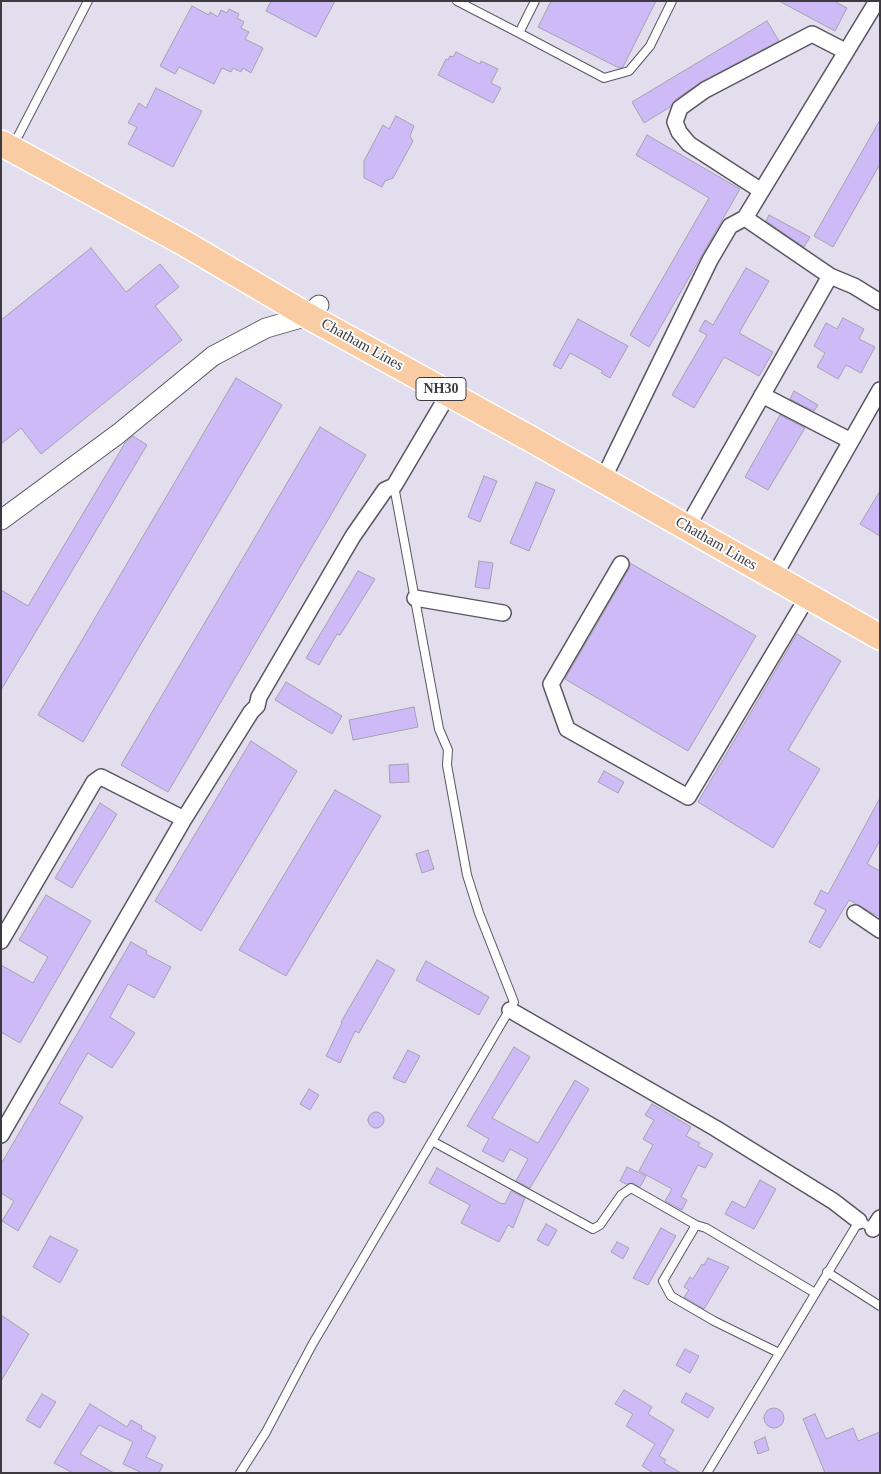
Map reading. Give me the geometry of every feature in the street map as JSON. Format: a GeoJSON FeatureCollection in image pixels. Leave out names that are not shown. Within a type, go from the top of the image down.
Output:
{"type":"FeatureCollection","features":[{"type":"Feature","properties":{"kind":"highway","name":"Chatham Lines"},"geometry":{"type":"LineString","coordinates":[[8,140],[314,310],[608,469],[880,623]]}},
{"type":"Feature","properties":{"kind":"highway","name":"Chatham Lines"},"geometry":{"type":"LineString","coordinates":[[314,310],[448,393],[880,637]]}},
{"type":"Feature","properties":{"kind":"street"},"geometry":{"type":"LineString","coordinates":[[608,469],[710,260],[730,226],[745,218],[760,190],[877,1]]}},
{"type":"Feature","properties":{"kind":"street"},"geometry":{"type":"LineString","coordinates":[[760,190],[689,144],[679,132],[675,122],[680,108],[705,90],[812,34],[845,52]]}},
{"type":"Feature","properties":{"kind":"street"},"geometry":{"type":"LineString","coordinates":[[745,218],[830,276],[854,286],[880,302]]}},
{"type":"Feature","properties":{"kind":"street"},"geometry":{"type":"LineString","coordinates":[[693,517],[830,276]]}},
{"type":"Feature","properties":{"kind":"street"},"geometry":{"type":"LineString","coordinates":[[1,520],[118,434],[213,356],[266,328],[314,310]]}},
{"type":"Feature","properties":{"kind":"street"},"geometry":{"type":"LineString","coordinates":[[780,566],[880,390]]}},
{"type":"Feature","properties":{"kind":"street"},"geometry":{"type":"LineString","coordinates":[[1,1135],[184,819],[250,712],[257,706],[259,697],[353,536],[385,490],[394,486],[448,393]]}},
{"type":"Feature","properties":{"kind":"street"},"geometry":{"type":"LineString","coordinates":[[762,395],[851,441]]}},
{"type":"Feature","properties":{"kind":"street"},"geometry":{"type":"LineString","coordinates":[[620,564],[550,684],[566,728],[688,797],[808,596]]}},
{"type":"Feature","properties":{"kind":"street"},"geometry":{"type":"LineString","coordinates":[[415,598],[503,613]]}},
{"type":"Feature","properties":{"kind":"street"},"geometry":{"type":"LineString","coordinates":[[1,942],[94,782],[101,777],[184,819]]}},
{"type":"Feature","properties":{"kind":"street"},"geometry":{"type":"LineString","coordinates":[[855,913],[880,930]]}},
{"type":"Feature","properties":{"kind":"street"},"geometry":{"type":"LineString","coordinates":[[510,1010],[723,1133],[834,1200],[859,1221]]}},
{"type":"Feature","properties":{"kind":"lane"},"geometry":{"type":"LineString","coordinates":[[8,140],[88,1]]}},
{"type":"Feature","properties":{"kind":"lane"},"geometry":{"type":"LineString","coordinates":[[457,1],[604,78],[629,71],[650,46],[672,1]]}},
{"type":"Feature","properties":{"kind":"lane"},"geometry":{"type":"LineString","coordinates":[[519,33],[535,1]]}},
{"type":"Feature","properties":{"kind":"lane"},"geometry":{"type":"LineString","coordinates":[[240,1473],[266,1432],[312,1345],[514,1002],[485,930],[467,875],[447,765],[448,750],[439,729],[394,486]]}},
{"type":"Feature","properties":{"kind":"lane"},"geometry":{"type":"LineString","coordinates":[[432,1140],[593,1228],[600,1225],[621,1196],[631,1188],[696,1225],[706,1228],[815,1293]]}},
{"type":"Feature","properties":{"kind":"lane"},"geometry":{"type":"LineString","coordinates":[[706,1473],[859,1221],[878,1226]]}},
{"type":"Feature","properties":{"kind":"lane"},"geometry":{"type":"LineString","coordinates":[[696,1225],[663,1281],[671,1296],[714,1321],[779,1353]]}},
{"type":"Feature","properties":{"kind":"lane"},"geometry":{"type":"LineString","coordinates":[[827,1272],[880,1306]]}},
{"type":"Feature","properties":{"kind":"building"},"geometry":{"type":"Polygon","coordinates":[[[271,1],[335,1],[316,37],[266,11],[271,1]]]}},
{"type":"Feature","properties":{"kind":"building"},"geometry":{"type":"Polygon","coordinates":[[[551,1],[656,1],[623,67],[619,68],[538,27],[551,1]]]}},
{"type":"Feature","properties":{"kind":"building"},"geometry":{"type":"Polygon","coordinates":[[[779,1],[834,1],[847,8],[835,31],[779,1]]]}},
{"type":"Feature","properties":{"kind":"building"},"geometry":{"type":"Polygon","coordinates":[[[192,6],[209,15],[210,12],[218,17],[221,10],[227,13],[229,9],[239,14],[237,18],[244,22],[241,28],[249,32],[245,39],[263,48],[251,73],[243,68],[241,72],[233,68],[231,72],[222,68],[214,84],[179,67],[175,74],[160,66],[192,6]]]}},
{"type":"Feature","properties":{"kind":"building"},"geometry":{"type":"Polygon","coordinates":[[[767,21],[779,41],[701,82],[675,100],[670,107],[644,123],[632,102],[767,21]]]}},
{"type":"Feature","properties":{"kind":"building"},"geometry":{"type":"Polygon","coordinates":[[[456,52],[480,64],[481,61],[498,69],[491,83],[501,88],[493,103],[438,75],[446,59],[448,60],[450,56],[453,57],[456,52]]]}},
{"type":"Feature","properties":{"kind":"building"},"geometry":{"type":"Polygon","coordinates":[[[156,88],[202,111],[173,167],[128,144],[137,127],[128,123],[139,103],[146,108],[156,88]]]}},
{"type":"Feature","properties":{"kind":"building"},"geometry":{"type":"Polygon","coordinates":[[[396,116],[414,126],[410,136],[413,141],[393,178],[385,181],[382,187],[364,178],[364,161],[383,125],[389,129],[396,116]]]}},
{"type":"Feature","properties":{"kind":"building"},"geometry":{"type":"Polygon","coordinates":[[[880,120],[880,164],[833,247],[814,236],[880,120]]]}},
{"type":"Feature","properties":{"kind":"building"},"geometry":{"type":"Polygon","coordinates":[[[647,135],[740,189],[649,347],[630,335],[709,198],[636,155],[647,135]]]}},
{"type":"Feature","properties":{"kind":"building"},"geometry":{"type":"Polygon","coordinates":[[[769,215],[810,237],[804,247],[766,221],[769,215]]]}},
{"type":"Feature","properties":{"kind":"building"},"geometry":{"type":"Polygon","coordinates":[[[91,248],[126,292],[160,264],[179,287],[155,306],[182,340],[41,454],[21,428],[1,444],[1,320],[91,248]]]}},
{"type":"Feature","properties":{"kind":"building"},"geometry":{"type":"Polygon","coordinates":[[[746,268],[769,281],[739,333],[773,352],[759,376],[724,357],[694,408],[672,395],[707,335],[699,331],[705,320],[713,325],[746,268]]]}},
{"type":"Feature","properties":{"kind":"building"},"geometry":{"type":"Polygon","coordinates":[[[843,318],[864,329],[859,339],[875,347],[861,373],[846,365],[838,379],[817,367],[825,353],[814,346],[826,323],[837,329],[843,318]]]}},
{"type":"Feature","properties":{"kind":"building"},"geometry":{"type":"Polygon","coordinates":[[[578,319],[628,346],[610,378],[601,373],[603,371],[570,353],[561,369],[553,365],[578,319]]]}},
{"type":"Feature","properties":{"kind":"building"},"geometry":{"type":"Polygon","coordinates":[[[236,378],[282,405],[83,742],[38,715],[236,378]]]}},
{"type":"Feature","properties":{"kind":"building"},"geometry":{"type":"Polygon","coordinates":[[[794,391],[818,405],[814,411],[790,399],[794,391]]]}},
{"type":"Feature","properties":{"kind":"building"},"geometry":{"type":"Polygon","coordinates":[[[780,415],[805,428],[768,490],[745,477],[780,415]]]}},
{"type":"Feature","properties":{"kind":"building"},"geometry":{"type":"Polygon","coordinates":[[[320,427],[366,455],[168,792],[121,765],[320,427]]]}},
{"type":"Feature","properties":{"kind":"building"},"geometry":{"type":"Polygon","coordinates":[[[133,436],[147,445],[1,690],[1,590],[28,606],[125,443],[133,436]]]}},
{"type":"Feature","properties":{"kind":"building"},"geometry":{"type":"Polygon","coordinates":[[[484,476],[497,481],[480,522],[468,517],[484,476]]]}},
{"type":"Feature","properties":{"kind":"building"},"geometry":{"type":"Polygon","coordinates":[[[536,482],[555,490],[529,551],[510,543],[536,482]]]}},
{"type":"Feature","properties":{"kind":"building"},"geometry":{"type":"Polygon","coordinates":[[[880,491],[880,536],[860,524],[880,491]]]}},
{"type":"Feature","properties":{"kind":"building"},"geometry":{"type":"Polygon","coordinates":[[[479,561],[493,563],[489,589],[475,587],[479,561]]]}},
{"type":"Feature","properties":{"kind":"building"},"geometry":{"type":"Polygon","coordinates":[[[630,563],[756,636],[688,751],[565,679],[629,569],[630,563]]]}},
{"type":"Feature","properties":{"kind":"building"},"geometry":{"type":"Polygon","coordinates":[[[358,571],[375,579],[340,635],[337,634],[319,665],[306,658],[358,571]]]}},
{"type":"Feature","properties":{"kind":"building"},"geometry":{"type":"Polygon","coordinates":[[[797,634],[841,661],[788,750],[820,769],[773,848],[698,802],[797,634]]]}},
{"type":"Feature","properties":{"kind":"building"},"geometry":{"type":"Polygon","coordinates":[[[286,682],[342,716],[332,734],[275,700],[286,682]]]}},
{"type":"Feature","properties":{"kind":"building"},"geometry":{"type":"Polygon","coordinates":[[[414,707],[418,727],[353,740],[349,720],[414,707]]]}},
{"type":"Feature","properties":{"kind":"building"},"geometry":{"type":"Polygon","coordinates":[[[251,741],[297,771],[201,931],[155,901],[251,741]]]}},
{"type":"Feature","properties":{"kind":"building"},"geometry":{"type":"Polygon","coordinates":[[[408,764],[409,782],[390,783],[389,765],[408,764]]]}},
{"type":"Feature","properties":{"kind":"building"},"geometry":{"type":"Polygon","coordinates":[[[604,771],[624,782],[618,793],[598,782],[604,771]]]}},
{"type":"Feature","properties":{"kind":"building"},"geometry":{"type":"Polygon","coordinates":[[[335,790],[381,816],[286,976],[239,950],[335,790]]]}},
{"type":"Feature","properties":{"kind":"building"},"geometry":{"type":"Polygon","coordinates":[[[880,798],[880,840],[867,864],[880,871],[880,917],[849,900],[820,948],[809,942],[826,910],[814,904],[821,890],[828,894],[880,798]]]}},
{"type":"Feature","properties":{"kind":"building"},"geometry":{"type":"Polygon","coordinates":[[[100,803],[117,814],[72,888],[55,878],[100,803]]]}},
{"type":"Feature","properties":{"kind":"building"},"geometry":{"type":"Polygon","coordinates":[[[428,850],[434,869],[422,873],[416,854],[428,850]]]}},
{"type":"Feature","properties":{"kind":"building"},"geometry":{"type":"Polygon","coordinates":[[[46,895],[91,921],[20,1043],[1,1032],[1,965],[33,983],[48,957],[19,940],[46,895]]]}},
{"type":"Feature","properties":{"kind":"building"},"geometry":{"type":"Polygon","coordinates":[[[131,942],[147,951],[146,954],[171,967],[154,998],[128,984],[110,1017],[135,1033],[112,1068],[88,1053],[80,1066],[59,1103],[83,1117],[18,1231],[2,1221],[14,1201],[1,1193],[1,1164],[131,942]]]}},
{"type":"Feature","properties":{"kind":"building"},"geometry":{"type":"Polygon","coordinates":[[[377,960],[395,970],[359,1033],[355,1031],[340,1063],[326,1056],[341,1022],[377,960]]]}},
{"type":"Feature","properties":{"kind":"building"},"geometry":{"type":"Polygon","coordinates":[[[426,961],[489,997],[479,1015],[416,980],[426,961]]]}},
{"type":"Feature","properties":{"kind":"building"},"geometry":{"type":"Polygon","coordinates":[[[514,1047],[530,1057],[492,1118],[538,1143],[575,1080],[589,1089],[530,1188],[516,1181],[528,1159],[510,1149],[503,1162],[482,1151],[489,1139],[467,1126],[514,1047]]]}},
{"type":"Feature","properties":{"kind":"building"},"geometry":{"type":"Polygon","coordinates":[[[408,1050],[420,1056],[405,1083],[393,1078],[408,1050]]]}},
{"type":"Feature","properties":{"kind":"building"},"geometry":{"type":"Polygon","coordinates":[[[309,1089],[319,1095],[310,1110],[300,1104],[309,1089]]]}},
{"type":"Feature","properties":{"kind":"building"},"geometry":{"type":"Polygon","coordinates":[[[652,1104],[691,1127],[686,1136],[700,1143],[698,1146],[713,1154],[705,1168],[698,1165],[681,1197],[687,1200],[682,1210],[665,1201],[672,1189],[639,1171],[653,1145],[643,1139],[654,1120],[645,1115],[652,1104]]]}},
{"type":"Feature","properties":{"kind":"building"},"geometry":{"type":"Polygon","coordinates":[[[373,1112],[379,1112],[384,1117],[382,1126],[373,1128],[368,1123],[368,1117],[373,1112]]]}},
{"type":"Feature","properties":{"kind":"building"},"geometry":{"type":"Polygon","coordinates":[[[627,1167],[646,1176],[640,1187],[633,1183],[626,1184],[620,1181],[627,1167]]]}},
{"type":"Feature","properties":{"kind":"building"},"geometry":{"type":"Polygon","coordinates":[[[437,1168],[500,1203],[505,1204],[511,1191],[525,1198],[513,1228],[508,1225],[499,1242],[461,1223],[470,1205],[429,1183],[437,1168]]]}},
{"type":"Feature","properties":{"kind":"building"},"geometry":{"type":"Polygon","coordinates":[[[760,1180],[776,1189],[754,1229],[725,1214],[732,1201],[745,1208],[760,1180]]]}},
{"type":"Feature","properties":{"kind":"building"},"geometry":{"type":"Polygon","coordinates":[[[546,1224],[557,1230],[548,1246],[537,1240],[546,1224]]]}},
{"type":"Feature","properties":{"kind":"building"},"geometry":{"type":"Polygon","coordinates":[[[661,1228],[676,1236],[648,1285],[633,1278],[661,1228]]]}},
{"type":"Feature","properties":{"kind":"building"},"geometry":{"type":"Polygon","coordinates":[[[50,1236],[78,1250],[60,1283],[33,1267],[50,1236]]]}},
{"type":"Feature","properties":{"kind":"building"},"geometry":{"type":"Polygon","coordinates":[[[617,1242],[629,1248],[623,1259],[611,1252],[617,1242]]]}},
{"type":"Feature","properties":{"kind":"building"},"geometry":{"type":"Polygon","coordinates":[[[708,1258],[729,1267],[704,1309],[684,1297],[689,1290],[684,1287],[690,1277],[693,1279],[708,1258]]]}},
{"type":"Feature","properties":{"kind":"building"},"geometry":{"type":"Polygon","coordinates":[[[1,1315],[29,1334],[1,1381],[1,1315]]]}},
{"type":"Feature","properties":{"kind":"building"},"geometry":{"type":"Polygon","coordinates":[[[685,1349],[699,1356],[690,1373],[676,1365],[685,1349]]]}},
{"type":"Feature","properties":{"kind":"building"},"geometry":{"type":"Polygon","coordinates":[[[624,1390],[652,1407],[648,1414],[674,1430],[659,1456],[666,1460],[664,1463],[681,1473],[653,1473],[642,1466],[655,1444],[626,1426],[633,1414],[615,1404],[624,1390]]]}},
{"type":"Feature","properties":{"kind":"building"},"geometry":{"type":"Polygon","coordinates":[[[686,1393],[714,1408],[708,1418],[681,1402],[686,1393]]]}},
{"type":"Feature","properties":{"kind":"building"},"geometry":{"type":"Polygon","coordinates":[[[42,1394],[56,1402],[40,1428],[26,1420],[42,1394]]]}},
{"type":"Feature","properties":{"kind":"building"},"geometry":{"type":"Polygon","coordinates":[[[90,1404],[127,1427],[131,1420],[142,1426],[141,1429],[156,1437],[146,1457],[163,1465],[159,1473],[142,1473],[123,1464],[133,1442],[99,1425],[80,1454],[114,1473],[73,1473],[54,1463],[90,1404]]]}},
{"type":"Feature","properties":{"kind":"building"},"geometry":{"type":"Polygon","coordinates":[[[770,1408],[778,1408],[784,1414],[784,1422],[778,1428],[770,1428],[764,1422],[764,1414],[770,1408]]]}},
{"type":"Feature","properties":{"kind":"building"},"geometry":{"type":"Polygon","coordinates":[[[815,1414],[826,1439],[853,1428],[858,1441],[880,1432],[880,1473],[825,1473],[803,1419],[815,1414]]]}},
{"type":"Feature","properties":{"kind":"building"},"geometry":{"type":"Polygon","coordinates":[[[765,1437],[769,1450],[758,1454],[754,1442],[765,1437]]]}}]}
